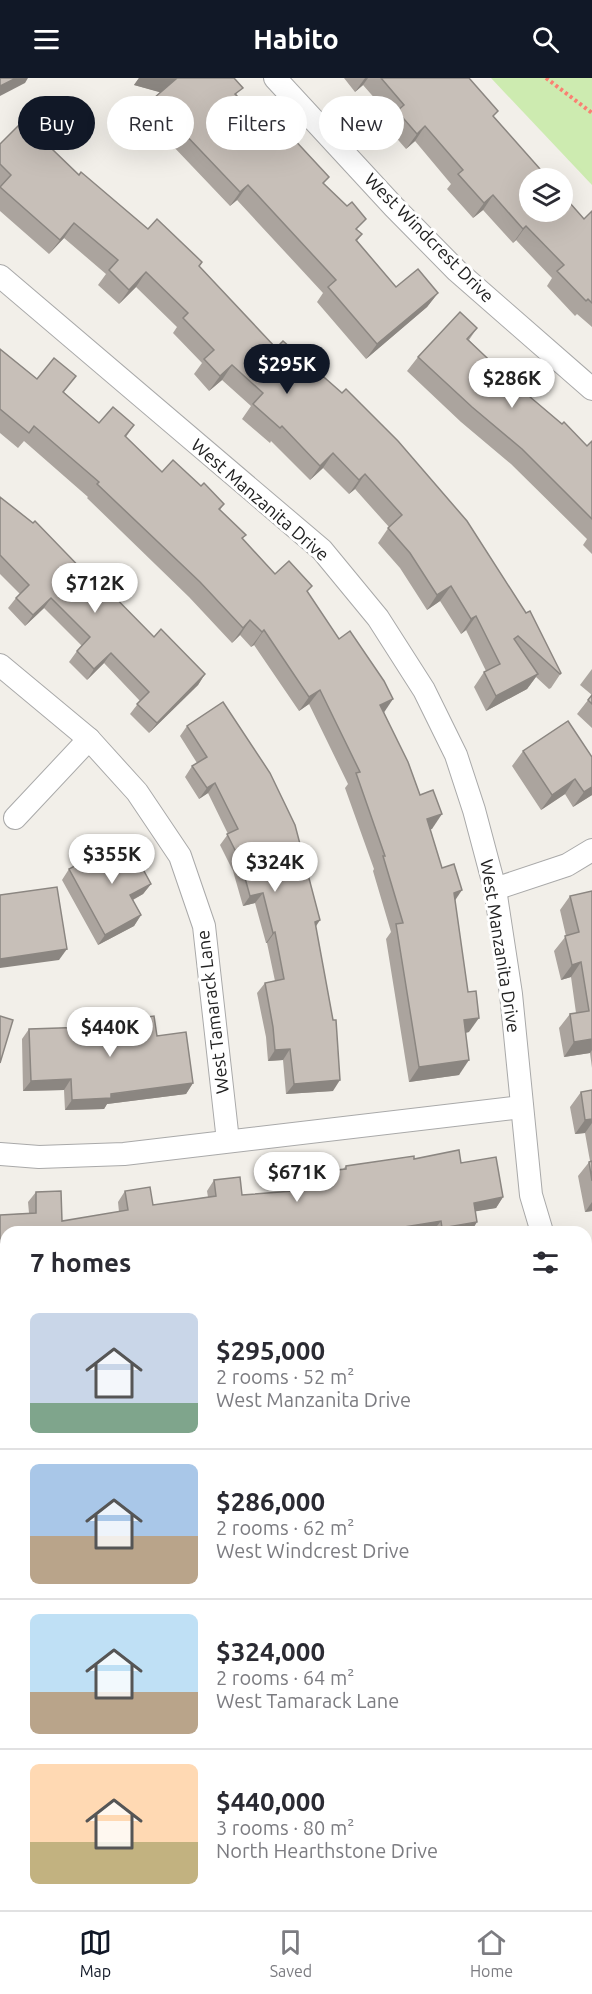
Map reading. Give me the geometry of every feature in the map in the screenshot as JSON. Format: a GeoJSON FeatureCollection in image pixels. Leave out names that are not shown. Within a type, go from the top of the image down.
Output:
{"type":"FeatureCollection","features":[{"type":"Feature","properties":{"kind":"street","name":"West Windcrest Drive"},"geometry":{"type":"LineString","coordinates":[[275,78],[394,207],[457,271],[592,388]]}},
{"type":"Feature","properties":{"kind":"street","name":"West Manzanita Drive"},"geometry":{"type":"LineString","coordinates":[[0,276],[321,550],[378,618],[424,690],[456,755],[474,810],[495,889],[511,994],[531,1195],[540,1226]]}},
{"type":"Feature","properties":{"kind":"street","name":"West Tamarack Lane"},"geometry":{"type":"LineString","coordinates":[[0,664],[89,739],[137,792],[180,856],[204,926],[228,1141]]}},
{"type":"Feature","properties":{"kind":"street"},"geometry":{"type":"LineString","coordinates":[[15,818],[89,739]]}},
{"type":"Feature","properties":{"kind":"street"},"geometry":{"type":"LineString","coordinates":[[495,889],[567,865],[592,850]]}},
{"type":"Feature","properties":{"kind":"street"},"geometry":{"type":"LineString","coordinates":[[0,1154],[39,1157],[124,1154],[522,1107]]}},
{"type":"Feature","properties":{"kind":"path"},"geometry":{"type":"LineString","coordinates":[[546,78],[592,113]]}},
{"type":"Feature","properties":{"kind":"green space"},"geometry":{"type":"Polygon","coordinates":[[[491,78],[592,78],[592,185],[491,78]]]}},
{"type":"Feature","properties":{"kind":"building"},"geometry":{"type":"Polygon","coordinates":[[[0,78],[16,78],[0,86],[0,78]]]}},
{"type":"Feature","properties":{"kind":"building"},"geometry":{"type":"Polygon","coordinates":[[[171,78],[234,78],[243,88],[235,94],[237,96],[206,96],[206,150],[304,150],[329,177],[323,183],[347,206],[352,202],[366,219],[356,229],[362,234],[356,240],[396,287],[418,269],[438,293],[377,344],[328,287],[336,280],[248,185],[240,192],[194,144],[194,96],[156,96],[176,79],[171,78]]]}},
{"type":"Feature","properties":{"kind":"building"},"geometry":{"type":"Polygon","coordinates":[[[381,78],[469,78],[498,111],[493,116],[539,168],[519,168],[519,222],[573,222],[573,206],[584,219],[592,211],[592,303],[588,299],[586,301],[557,271],[564,265],[526,226],[523,229],[493,195],[484,203],[458,174],[463,170],[425,126],[417,134],[404,119],[404,96],[396,96],[381,78]]]}},
{"type":"Feature","properties":{"kind":"building"},"geometry":{"type":"Polygon","coordinates":[[[18,126],[18,150],[53,150],[79,175],[81,172],[148,229],[157,219],[202,262],[199,266],[276,348],[283,341],[342,393],[346,389],[398,441],[467,521],[526,613],[530,611],[561,673],[518,636],[514,639],[538,674],[496,696],[484,672],[500,664],[476,616],[471,619],[451,586],[437,595],[410,553],[388,528],[402,515],[365,474],[359,480],[333,453],[320,466],[282,426],[280,428],[253,404],[263,393],[232,365],[220,376],[204,359],[214,350],[183,318],[188,313],[146,272],[129,290],[109,270],[118,260],[74,223],[60,240],[0,187],[11,175],[0,164],[0,144],[18,126]]]}},
{"type":"Feature","properties":{"kind":"building"},"geometry":{"type":"Polygon","coordinates":[[[460,312],[477,328],[467,339],[503,373],[514,360],[534,377],[523,391],[562,424],[564,422],[587,446],[592,441],[592,519],[522,449],[418,357],[460,312]]]}},
{"type":"Feature","properties":{"kind":"building"},"geometry":{"type":"Polygon","coordinates":[[[0,349],[37,379],[54,358],[76,376],[63,392],[99,423],[113,407],[134,425],[125,436],[162,472],[173,460],[201,486],[204,483],[224,504],[219,509],[246,535],[242,538],[275,574],[289,561],[312,586],[307,591],[339,639],[350,631],[384,681],[393,699],[380,705],[408,762],[420,795],[433,790],[442,814],[427,819],[442,868],[454,864],[462,890],[454,893],[468,992],[476,991],[479,1018],[464,1020],[469,1060],[419,1067],[396,924],[403,923],[383,856],[385,856],[356,773],[360,772],[320,690],[309,697],[264,630],[262,632],[250,620],[243,628],[200,582],[97,484],[99,482],[34,426],[29,433],[0,409],[0,349]]]}},
{"type":"Feature","properties":{"kind":"building"},"geometry":{"type":"Polygon","coordinates":[[[0,497],[33,523],[35,521],[92,580],[95,577],[154,637],[161,629],[205,674],[157,723],[137,704],[149,692],[111,653],[94,669],[77,651],[90,637],[51,598],[33,615],[16,598],[29,585],[0,555],[0,497]]]}},
{"type":"Feature","properties":{"kind":"building"},"geometry":{"type":"Polygon","coordinates":[[[223,702],[270,773],[295,825],[320,920],[315,922],[333,1020],[336,1020],[340,1080],[294,1084],[290,1049],[275,1050],[265,983],[284,979],[275,932],[273,933],[263,893],[250,896],[240,860],[227,834],[238,829],[215,783],[207,788],[192,766],[207,757],[187,726],[223,702]]]}},
{"type":"Feature","properties":{"kind":"building"},"geometry":{"type":"Polygon","coordinates":[[[568,721],[592,757],[592,787],[584,792],[575,779],[552,795],[523,751],[568,721]]]}},
{"type":"Feature","properties":{"kind":"building"},"geometry":{"type":"Polygon","coordinates":[[[126,838],[151,884],[130,895],[141,915],[105,935],[69,869],[126,838]]]}},
{"type":"Feature","properties":{"kind":"building"},"geometry":{"type":"Polygon","coordinates":[[[57,887],[67,949],[0,959],[0,895],[57,887]]]}},
{"type":"Feature","properties":{"kind":"building"},"geometry":{"type":"Polygon","coordinates":[[[592,891],[592,1039],[574,1042],[570,1014],[589,1011],[581,962],[572,965],[565,936],[579,932],[570,896],[592,891]]]}},
{"type":"Feature","properties":{"kind":"building"},"geometry":{"type":"Polygon","coordinates":[[[0,1016],[13,1020],[0,1063],[0,1016]]]}},
{"type":"Feature","properties":{"kind":"building"},"geometry":{"type":"Polygon","coordinates":[[[154,1016],[157,1036],[186,1032],[193,1083],[111,1094],[111,1098],[72,1100],[71,1079],[31,1081],[29,1029],[120,1026],[119,1021],[154,1016]]]}},
{"type":"Feature","properties":{"kind":"building"},"geometry":{"type":"Polygon","coordinates":[[[592,1090],[592,1119],[585,1120],[581,1092],[592,1090]]]}},
{"type":"Feature","properties":{"kind":"building"},"geometry":{"type":"Polygon","coordinates":[[[459,1150],[461,1163],[496,1157],[503,1197],[474,1203],[477,1222],[454,1226],[442,1226],[441,1221],[410,1226],[0,1226],[0,1215],[36,1213],[36,1192],[61,1191],[62,1221],[128,1210],[125,1191],[150,1187],[153,1205],[216,1196],[214,1180],[240,1177],[242,1195],[306,1190],[305,1173],[346,1169],[346,1166],[414,1156],[414,1159],[459,1150]]]}},
{"type":"Feature","properties":{"kind":"building"},"geometry":{"type":"Polygon","coordinates":[[[592,1161],[592,1181],[589,1162],[592,1161]]]}}]}
